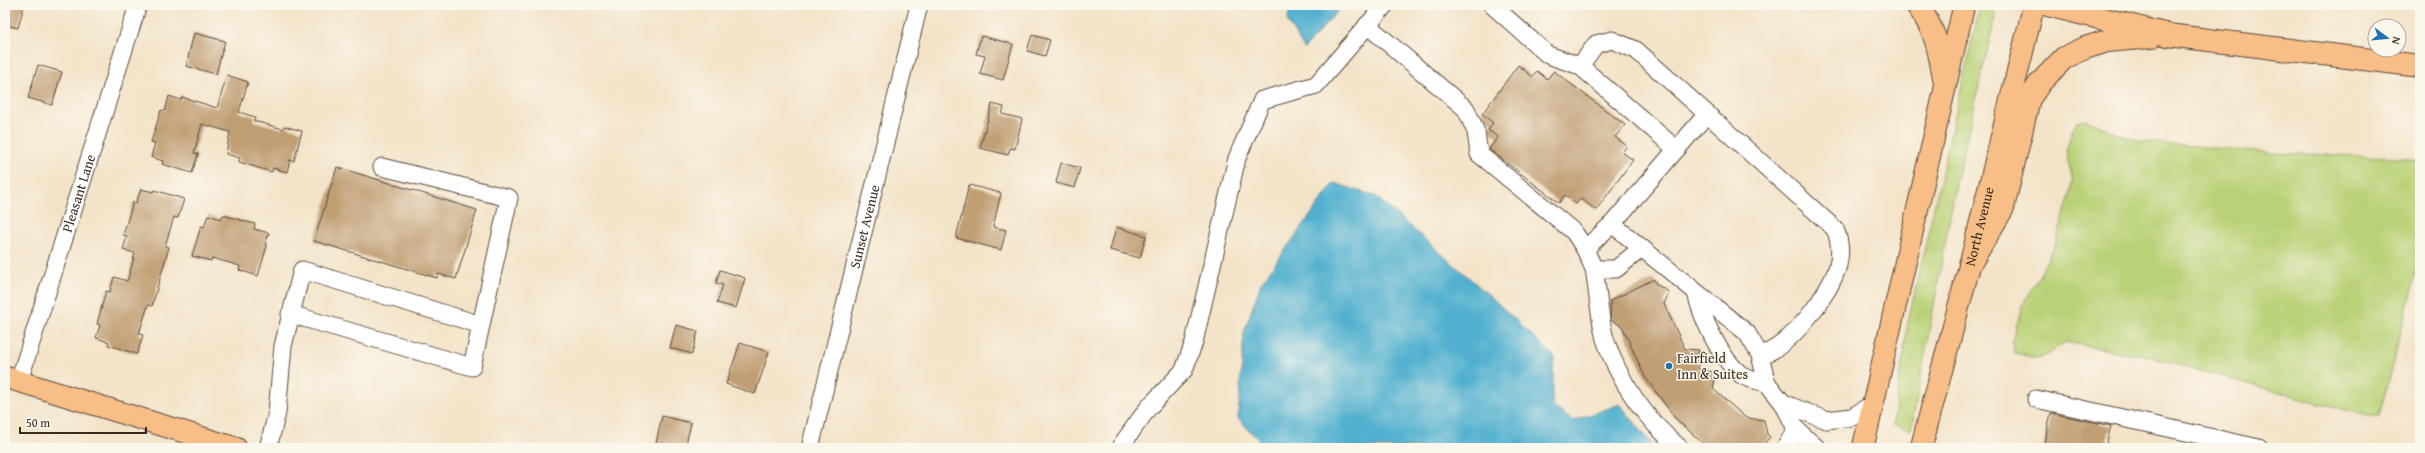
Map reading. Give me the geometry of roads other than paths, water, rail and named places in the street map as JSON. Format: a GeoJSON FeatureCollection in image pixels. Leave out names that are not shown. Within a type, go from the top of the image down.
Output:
{"type":"FeatureCollection","features":[{"type":"Feature","properties":{"kind":"highway"},"geometry":{"type":"LineString","coordinates":[[1917,5],[1930,22],[1936,40],[1945,83]]}},
{"type":"Feature","properties":{"kind":"highway"},"geometry":{"type":"LineString","coordinates":[[2048,5],[2168,35],[2420,66]]}},
{"type":"Feature","properties":{"kind":"highway"},"geometry":{"type":"LineString","coordinates":[[1970,264],[2003,208],[2029,99],[2040,83],[2064,58],[2097,43],[2168,35]]}},
{"type":"Feature","properties":{"kind":"main road"},"geometry":{"type":"LineString","coordinates":[[1863,448],[1964,5]]}},
{"type":"Feature","properties":{"kind":"main road","name":"North Avenue"},"geometry":{"type":"LineString","coordinates":[[1921,448],[1970,264],[2034,5]]}},
{"type":"Feature","properties":{"kind":"main road"},"geometry":{"type":"LineString","coordinates":[[12,379],[236,448]]}},
{"type":"Feature","properties":{"kind":"street","name":"Pleasant Lane"},"geometry":{"type":"LineString","coordinates":[[12,379],[138,5]]}},
{"type":"Feature","properties":{"kind":"street","name":"Sunset Avenue"},"geometry":{"type":"LineString","coordinates":[[810,448],[919,5]]}},
{"type":"Feature","properties":{"kind":"street"},"geometry":{"type":"LineString","coordinates":[[1121,448],[1148,408],[1184,370],[1194,342],[1237,158],[1262,100],[1316,84],[1385,5]]}},
{"type":"Feature","properties":{"kind":"street"},"geometry":{"type":"LineString","coordinates":[[1492,5],[1548,55],[1580,66],[1676,149]]}},
{"type":"Feature","properties":{"kind":"street"},"geometry":{"type":"LineString","coordinates":[[1368,25],[1466,109],[1476,132],[1479,154],[1574,232],[1585,249],[1594,269],[1605,338],[1626,386],[1643,412],[1680,448]]}},
{"type":"Feature","properties":{"kind":"street"},"geometry":{"type":"LineString","coordinates":[[1580,66],[1596,44],[1612,40],[1636,50],[1835,229],[1840,242],[1838,265],[1828,289],[1810,314],[1783,344],[1770,353],[1760,355]]}},
{"type":"Feature","properties":{"kind":"street"},"geometry":{"type":"LineString","coordinates":[[1585,249],[1612,224],[1707,114]]}},
{"type":"Feature","properties":{"kind":"street"},"geometry":{"type":"LineString","coordinates":[[290,314],[472,367],[509,198],[382,167]]}},
{"type":"Feature","properties":{"kind":"street"},"geometry":{"type":"LineString","coordinates":[[1612,224],[1747,333],[1760,355],[1767,383],[1783,403],[1796,429],[1817,448]]}},
{"type":"Feature","properties":{"kind":"street"},"geometry":{"type":"LineString","coordinates":[[1594,269],[1616,269],[1642,248]]}},
{"type":"Feature","properties":{"kind":"street"},"geometry":{"type":"LineString","coordinates":[[268,448],[277,413],[283,346],[302,270],[481,325]]}},
{"type":"Feature","properties":{"kind":"street"},"geometry":{"type":"LineString","coordinates":[[1696,293],[1703,319],[1723,353],[1743,376],[1767,383]]}},
{"type":"Feature","properties":{"kind":"street"},"geometry":{"type":"LineString","coordinates":[[2036,399],[2259,448]]}},
{"type":"Feature","properties":{"kind":"street"},"geometry":{"type":"LineString","coordinates":[[1783,403],[1826,420],[1852,417],[1874,403]]}},
{"type":"Feature","properties":{"kind":"street"},"geometry":{"type":"LineString","coordinates":[[1785,448],[1796,429]]}},
{"type":"Feature","properties":{"kind":"water"},"geometry":{"type":"Polygon","coordinates":[[[1289,5],[1343,5],[1304,49],[1288,22],[1289,5]]]}},
{"type":"Feature","properties":{"kind":"water"},"geometry":{"type":"Polygon","coordinates":[[[1334,183],[1375,196],[1490,296],[1554,356],[1552,406],[1573,421],[1620,404],[1655,448],[1266,448],[1238,418],[1244,332],[1261,283],[1334,183]]]}},
{"type":"Feature","properties":{"kind":"place","name":"Fairfield Inn & Suites"},"geometry":{"type":"Point","coordinates":[1669,366]}}]}
